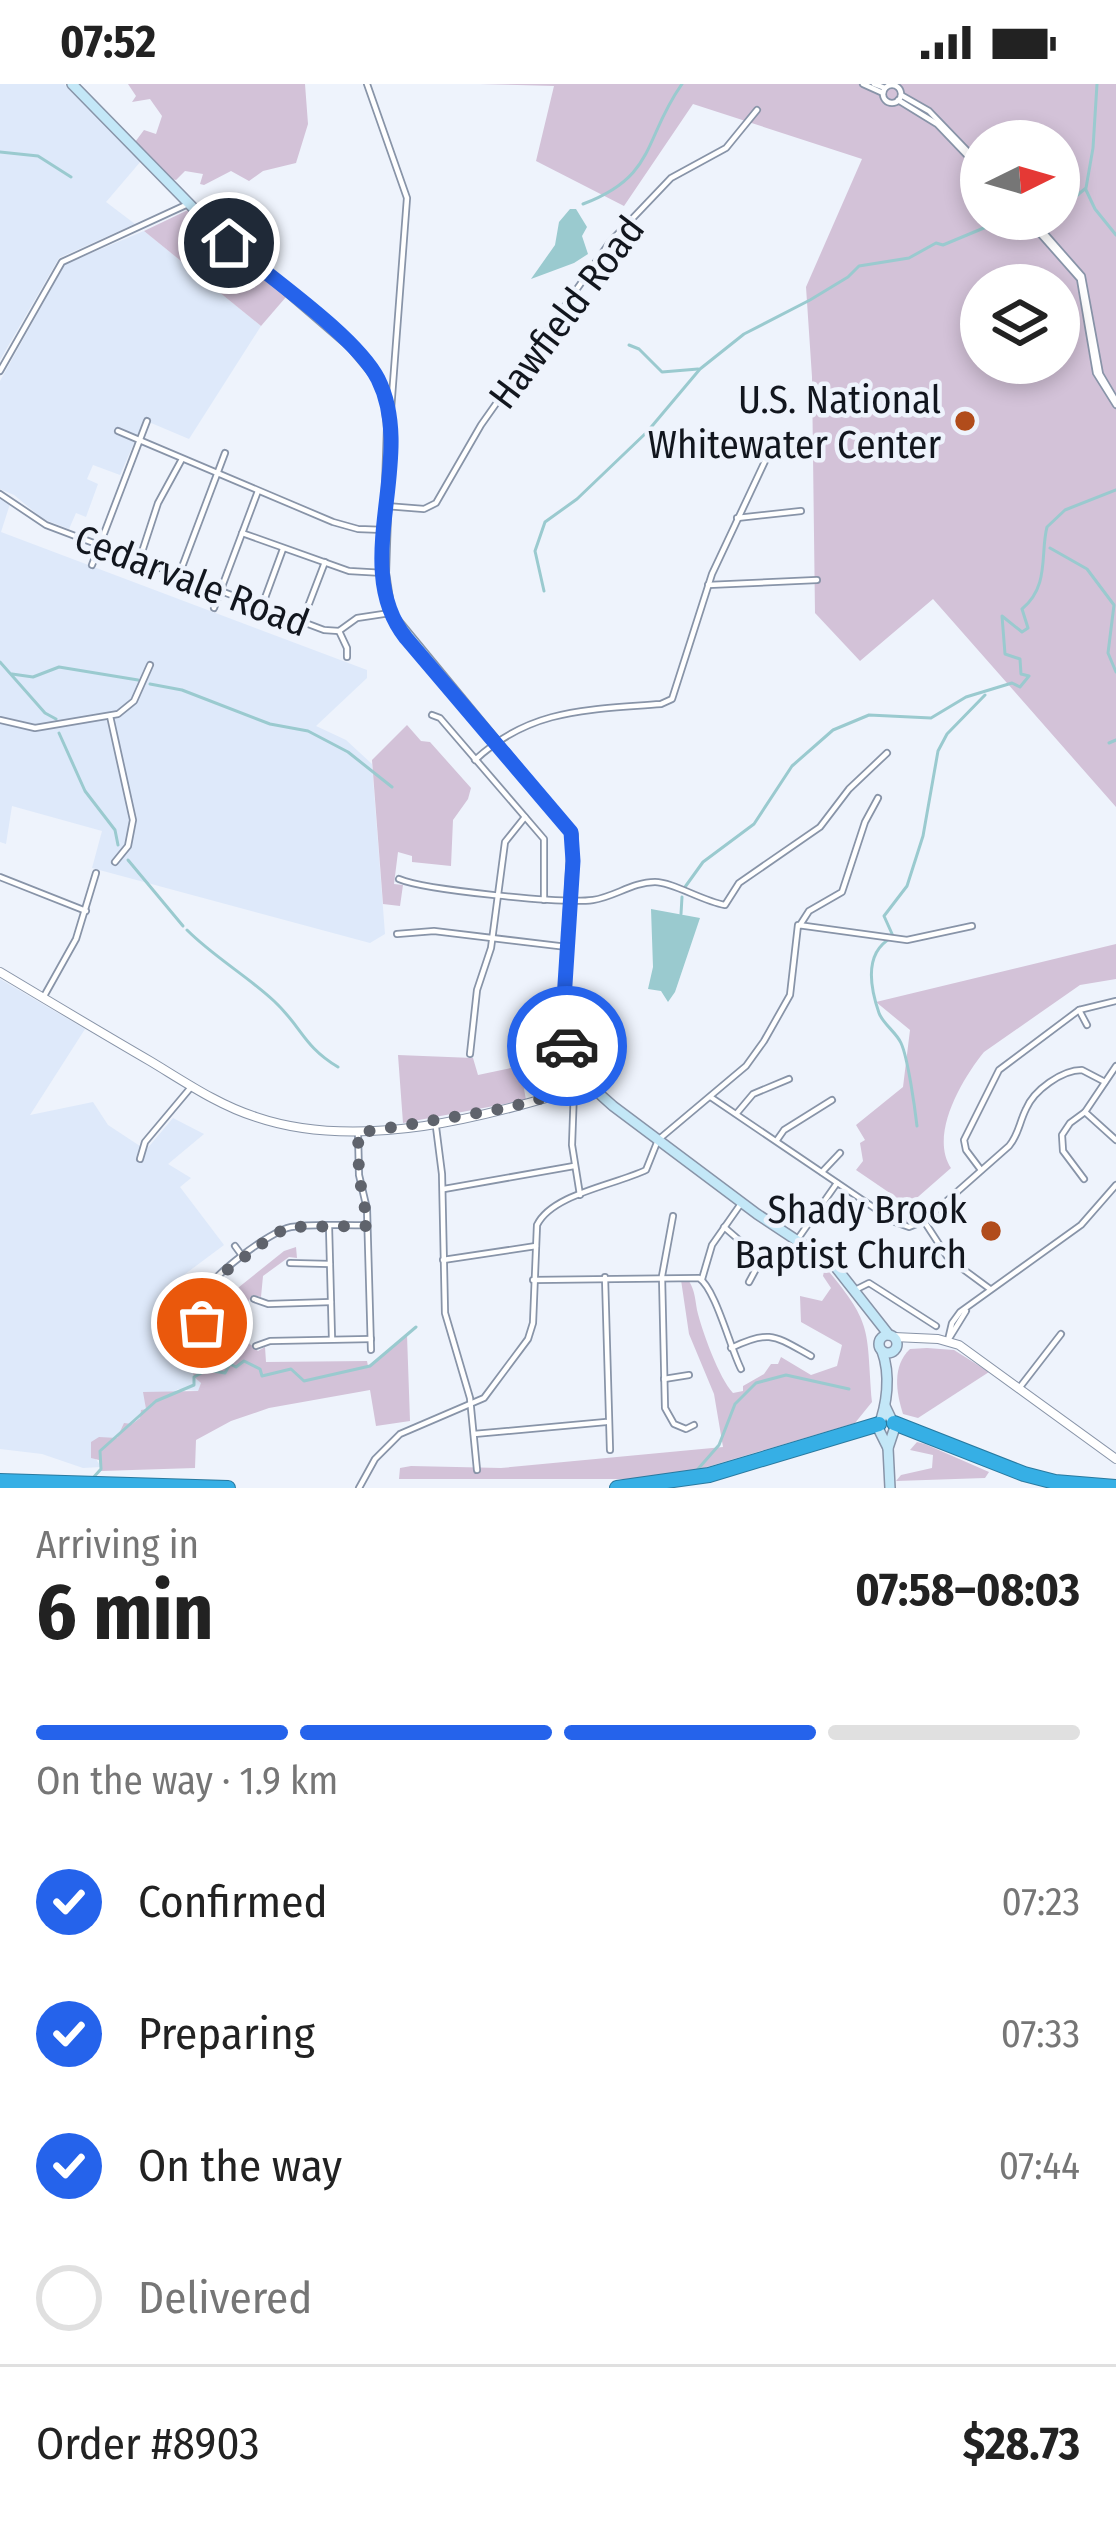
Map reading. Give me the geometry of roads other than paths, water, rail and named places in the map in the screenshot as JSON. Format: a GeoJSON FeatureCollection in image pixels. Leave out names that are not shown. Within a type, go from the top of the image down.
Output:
{"type":"FeatureCollection","features":[{"type":"Feature","properties":{"kind":"highway"},"geometry":{"type":"LineString","coordinates":[[617,1488],[690,1480],[886,1422],[1024,1474],[1114,1488]]}},
{"type":"Feature","properties":{"kind":"highway"},"geometry":{"type":"LineString","coordinates":[[0,1481],[229,1488]]}},
{"type":"Feature","properties":{"kind":"main road"},"geometry":{"type":"LineString","coordinates":[[72,84],[188,204],[360,354],[380,383],[388,415],[384,573],[390,613],[571,832],[564,1029],[573,1062],[589,1085],[742,1203],[834,1265],[855,1290],[890,1341],[885,1406],[890,1483]]}},
{"type":"Feature","properties":{"kind":"street"},"geometry":{"type":"LineString","coordinates":[[368,84],[407,198],[394,398],[388,415]]}},
{"type":"Feature","properties":{"kind":"street"},"geometry":{"type":"LineString","coordinates":[[863,84],[884,91],[895,86],[900,97],[960,147]]}},
{"type":"Feature","properties":{"kind":"street"},"geometry":{"type":"LineString","coordinates":[[874,84],[889,102],[900,97]]}},
{"type":"Feature","properties":{"kind":"street","name":"Hawfield Road"},"geometry":{"type":"LineString","coordinates":[[386,506],[424,508],[437,501],[482,425],[610,242],[670,178],[726,148],[757,110]]}},
{"type":"Feature","properties":{"kind":"street"},"geometry":{"type":"LineString","coordinates":[[0,371],[62,262],[188,204]]}},
{"type":"Feature","properties":{"kind":"street"},"geometry":{"type":"LineString","coordinates":[[1046,240],[1079,279],[1096,374],[1116,403]]}},
{"type":"Feature","properties":{"kind":"street"},"geometry":{"type":"LineString","coordinates":[[92,565],[147,421]]}},
{"type":"Feature","properties":{"kind":"street"},"geometry":{"type":"LineString","coordinates":[[118,431],[344,525],[385,530]]}},
{"type":"Feature","properties":{"kind":"street"},"geometry":{"type":"LineString","coordinates":[[475,760],[495,741],[544,717],[670,701],[708,585],[774,442]]}},
{"type":"Feature","properties":{"kind":"street"},"geometry":{"type":"LineString","coordinates":[[179,575],[225,453]]}},
{"type":"Feature","properties":{"kind":"street"},"geometry":{"type":"LineString","coordinates":[[140,560],[158,503],[182,459]]}},
{"type":"Feature","properties":{"kind":"street"},"geometry":{"type":"LineString","coordinates":[[214,608],[258,491]]}},
{"type":"Feature","properties":{"kind":"street","name":"Cedarvale Road"},"geometry":{"type":"LineString","coordinates":[[0,494],[41,523],[302,622],[339,631],[357,618],[390,613]]}},
{"type":"Feature","properties":{"kind":"street"},"geometry":{"type":"LineString","coordinates":[[737,518],[801,511]]}},
{"type":"Feature","properties":{"kind":"street"},"geometry":{"type":"LineString","coordinates":[[242,533],[349,571],[384,573]]}},
{"type":"Feature","properties":{"kind":"street"},"geometry":{"type":"LineString","coordinates":[[261,606],[283,549]]}},
{"type":"Feature","properties":{"kind":"street"},"geometry":{"type":"LineString","coordinates":[[302,622],[325,562]]}},
{"type":"Feature","properties":{"kind":"street"},"geometry":{"type":"LineString","coordinates":[[708,585],[817,580]]}},
{"type":"Feature","properties":{"kind":"street"},"geometry":{"type":"LineString","coordinates":[[339,631],[346,657]]}},
{"type":"Feature","properties":{"kind":"street"},"geometry":{"type":"LineString","coordinates":[[0,720],[34,728],[110,716],[134,701],[150,665]]}},
{"type":"Feature","properties":{"kind":"street"},"geometry":{"type":"LineString","coordinates":[[433,715],[546,844],[544,900]]}},
{"type":"Feature","properties":{"kind":"street"},"geometry":{"type":"LineString","coordinates":[[110,716],[134,820],[128,846],[115,862]]}},
{"type":"Feature","properties":{"kind":"street"},"geometry":{"type":"LineString","coordinates":[[399,879],[571,901],[603,898],[654,882],[725,905],[739,883],[820,827],[849,789],[887,753]]}},
{"type":"Feature","properties":{"kind":"street"},"geometry":{"type":"LineString","coordinates":[[359,1488],[379,1454],[400,1434],[489,1393],[528,1339],[533,1323],[537,1226],[544,1214],[557,1203],[646,1169],[658,1140],[754,1058],[790,995],[794,934],[809,911],[842,892],[878,798]]}},
{"type":"Feature","properties":{"kind":"street"},"geometry":{"type":"LineString","coordinates":[[470,1054],[477,986],[492,938],[506,838],[525,818]]}},
{"type":"Feature","properties":{"kind":"street"},"geometry":{"type":"LineString","coordinates":[[43,998],[74,946],[96,873]]}},
{"type":"Feature","properties":{"kind":"street"},"geometry":{"type":"LineString","coordinates":[[0,878],[86,910]]}},
{"type":"Feature","properties":{"kind":"street"},"geometry":{"type":"LineString","coordinates":[[800,925],[907,940],[972,926]]}},
{"type":"Feature","properties":{"kind":"street"},"geometry":{"type":"LineString","coordinates":[[397,934],[434,931],[567,947]]}},
{"type":"Feature","properties":{"kind":"street"},"geometry":{"type":"LineString","coordinates":[[0,972],[192,1086],[240,1112],[281,1125],[358,1133],[527,1104],[589,1085]]}},
{"type":"Feature","properties":{"kind":"street"},"geometry":{"type":"LineString","coordinates":[[981,1170],[964,1140],[994,1074],[1079,1010],[1116,1001]]}},
{"type":"Feature","properties":{"kind":"street"},"geometry":{"type":"LineString","coordinates":[[1079,1010],[1087,1025]]}},
{"type":"Feature","properties":{"kind":"street"},"geometry":{"type":"LineString","coordinates":[[1084,1179],[1063,1151],[1062,1139],[1066,1127],[1085,1112],[1116,1066]]}},
{"type":"Feature","properties":{"kind":"street"},"geometry":{"type":"LineString","coordinates":[[710,1097],[898,1224],[913,1226],[1016,1138],[1032,1099],[1060,1076],[1082,1070],[1105,1082]]}},
{"type":"Feature","properties":{"kind":"street"},"geometry":{"type":"LineString","coordinates":[[737,1113],[753,1094],[788,1079]]}},
{"type":"Feature","properties":{"kind":"street"},"geometry":{"type":"LineString","coordinates":[[140,1159],[146,1142],[192,1086]]}},
{"type":"Feature","properties":{"kind":"street"},"geometry":{"type":"LineString","coordinates":[[574,1090],[574,1166],[580,1195]]}},
{"type":"Feature","properties":{"kind":"street"},"geometry":{"type":"LineString","coordinates":[[777,1140],[784,1130],[832,1100]]}},
{"type":"Feature","properties":{"kind":"street"},"geometry":{"type":"LineString","coordinates":[[1085,1112],[1116,1140]]}},
{"type":"Feature","properties":{"kind":"street"},"geometry":{"type":"LineString","coordinates":[[435,1121],[446,1320],[471,1404],[477,1470]]}},
{"type":"Feature","properties":{"kind":"street"},"geometry":{"type":"LineString","coordinates":[[358,1133],[368,1226],[371,1350]]}},
{"type":"Feature","properties":{"kind":"street"},"geometry":{"type":"LineString","coordinates":[[822,1172],[840,1153]]}},
{"type":"Feature","properties":{"kind":"street"},"geometry":{"type":"LineString","coordinates":[[442,1190],[574,1166]]}},
{"type":"Feature","properties":{"kind":"street"},"geometry":{"type":"LineString","coordinates":[[796,1240],[837,1183]]}},
{"type":"Feature","properties":{"kind":"street"},"geometry":{"type":"LineString","coordinates":[[948,1341],[955,1318],[1090,1218],[1116,1185]]}},
{"type":"Feature","properties":{"kind":"street"},"geometry":{"type":"LineString","coordinates":[[702,1279],[710,1249],[742,1203]]}},
{"type":"Feature","properties":{"kind":"street"},"geometry":{"type":"LineString","coordinates":[[673,1216],[662,1276],[664,1379],[668,1418],[682,1428],[694,1425]]}},
{"type":"Feature","properties":{"kind":"street"},"geometry":{"type":"LineString","coordinates":[[924,1221],[948,1258],[991,1291]]}},
{"type":"Feature","properties":{"kind":"street"},"geometry":{"type":"LineString","coordinates":[[329,1226],[332,1340]]}},
{"type":"Feature","properties":{"kind":"street"},"geometry":{"type":"LineString","coordinates":[[206,1335],[201,1320],[205,1291],[283,1229],[368,1226]]}},
{"type":"Feature","properties":{"kind":"street"},"geometry":{"type":"LineString","coordinates":[[724,1226],[754,1253],[756,1270],[749,1282]]}},
{"type":"Feature","properties":{"kind":"street"},"geometry":{"type":"LineString","coordinates":[[235,1246],[243,1257]]}},
{"type":"Feature","properties":{"kind":"street"},"geometry":{"type":"LineString","coordinates":[[443,1260],[536,1246]]}},
{"type":"Feature","properties":{"kind":"street"},"geometry":{"type":"LineString","coordinates":[[290,1263],[330,1264]]}},
{"type":"Feature","properties":{"kind":"street"},"geometry":{"type":"LineString","coordinates":[[605,1277],[610,1450]]}},
{"type":"Feature","properties":{"kind":"street"},"geometry":{"type":"LineString","coordinates":[[533,1280],[702,1279],[713,1292],[741,1370]]}},
{"type":"Feature","properties":{"kind":"street"},"geometry":{"type":"LineString","coordinates":[[855,1290],[869,1283],[936,1326]]}},
{"type":"Feature","properties":{"kind":"street"},"geometry":{"type":"LineString","coordinates":[[254,1299],[268,1304],[331,1302]]}},
{"type":"Feature","properties":{"kind":"street"},"geometry":{"type":"LineString","coordinates":[[184,1324],[201,1320]]}},
{"type":"Feature","properties":{"kind":"street"},"geometry":{"type":"LineString","coordinates":[[1020,1387],[1061,1334]]}},
{"type":"Feature","properties":{"kind":"street"},"geometry":{"type":"LineString","coordinates":[[731,1348],[770,1335],[811,1356]]}},
{"type":"Feature","properties":{"kind":"street"},"geometry":{"type":"LineString","coordinates":[[256,1346],[270,1341],[371,1339]]}},
{"type":"Feature","properties":{"kind":"street"},"geometry":{"type":"LineString","coordinates":[[890,1341],[948,1341],[1020,1387],[1116,1459]]}},
{"type":"Feature","properties":{"kind":"street"},"geometry":{"type":"LineString","coordinates":[[664,1379],[689,1375]]}},
{"type":"Feature","properties":{"kind":"street"},"geometry":{"type":"LineString","coordinates":[[474,1434],[609,1421]]}},
{"type":"Feature","properties":{"kind":"water"},"geometry":{"type":"Polygon","coordinates":[[[570,209],[576,209],[587,227],[582,236],[588,254],[531,279],[555,245],[559,222],[570,209]]]}},
{"type":"Feature","properties":{"kind":"water"},"geometry":{"type":"Polygon","coordinates":[[[651,909],[700,918],[668,1002],[661,991],[648,989],[653,967],[651,909]]]}},
{"type":"Feature","properties":{"kind":"waterway"},"geometry":{"type":"LineString","coordinates":[[583,204],[607,193],[637,168],[682,84]]}},
{"type":"Feature","properties":{"kind":"waterway"},"geometry":{"type":"LineString","coordinates":[[1080,193],[1086,188],[1093,148],[1097,84]]}},
{"type":"Feature","properties":{"kind":"waterway"},"geometry":{"type":"LineString","coordinates":[[0,152],[38,156],[71,177]]}},
{"type":"Feature","properties":{"kind":"waterway"},"geometry":{"type":"LineString","coordinates":[[1086,190],[1116,235]]}},
{"type":"Feature","properties":{"kind":"waterway"},"geometry":{"type":"LineString","coordinates":[[544,591],[535,551],[545,522],[577,499],[647,432],[700,369],[744,334],[810,300],[859,266],[909,258],[936,243],[960,238]]}},
{"type":"Feature","properties":{"kind":"waterway"},"geometry":{"type":"LineString","coordinates":[[629,345],[662,372],[698,369]]}},
{"type":"Feature","properties":{"kind":"waterway"},"geometry":{"type":"LineString","coordinates":[[685,887],[703,862],[754,824],[792,766],[833,730],[869,715],[931,718],[966,697],[1012,683],[1020,687],[1029,676],[1021,674],[1020,659],[1005,654],[1002,616],[1022,632],[1028,628],[1022,609],[1037,590],[1047,527],[1065,510],[1116,490]]}},
{"type":"Feature","properties":{"kind":"waterway"},"geometry":{"type":"LineString","coordinates":[[1050,548],[1087,569],[1114,605],[1108,653],[1116,672]]}},
{"type":"Feature","properties":{"kind":"waterway"},"geometry":{"type":"LineString","coordinates":[[0,662],[45,713],[56,719]]}},
{"type":"Feature","properties":{"kind":"waterway"},"geometry":{"type":"LineString","coordinates":[[12,674],[33,677],[59,667],[138,680]]}},
{"type":"Feature","properties":{"kind":"waterway"},"geometry":{"type":"LineString","coordinates":[[150,684],[182,690],[270,724],[308,731],[348,752],[392,787]]}},
{"type":"Feature","properties":{"kind":"waterway"},"geometry":{"type":"LineString","coordinates":[[893,936],[884,916],[907,886],[923,836],[938,751],[947,734],[985,695]]}},
{"type":"Feature","properties":{"kind":"waterway"},"geometry":{"type":"LineString","coordinates":[[59,733],[85,791],[115,830],[118,845]]}},
{"type":"Feature","properties":{"kind":"waterway"},"geometry":{"type":"LineString","coordinates":[[1109,743],[1116,740]]}},
{"type":"Feature","properties":{"kind":"waterway"},"geometry":{"type":"LineString","coordinates":[[128,860],[183,926]]}},
{"type":"Feature","properties":{"kind":"waterway"},"geometry":{"type":"LineString","coordinates":[[681,914],[682,897]]}},
{"type":"Feature","properties":{"kind":"waterway"},"geometry":{"type":"LineString","coordinates":[[187,930],[274,1001],[317,1051],[338,1067]]}},
{"type":"Feature","properties":{"kind":"waterway"},"geometry":{"type":"LineString","coordinates":[[891,938],[876,952],[872,982],[879,1013],[904,1050],[917,1126]]}},
{"type":"Feature","properties":{"kind":"waterway"},"geometry":{"type":"LineString","coordinates":[[92,1479],[101,1469],[100,1451],[156,1401],[194,1385],[194,1377],[207,1370],[225,1373],[230,1364],[236,1367],[244,1361],[260,1369],[262,1376],[291,1369],[304,1381],[370,1366],[416,1327]]}},
{"type":"Feature","properties":{"kind":"waterway"},"geometry":{"type":"LineString","coordinates":[[698,1469],[719,1445],[735,1404],[756,1383],[786,1375],[849,1389]]}},
{"type":"Feature","properties":{"kind":"place","name":"U.S. National Whitewater Center"},"geometry":{"type":"Point","coordinates":[965,421]}},
{"type":"Feature","properties":{"kind":"place","name":"Shady Brook Baptist Church"},"geometry":{"type":"Point","coordinates":[991,1231]}}]}
